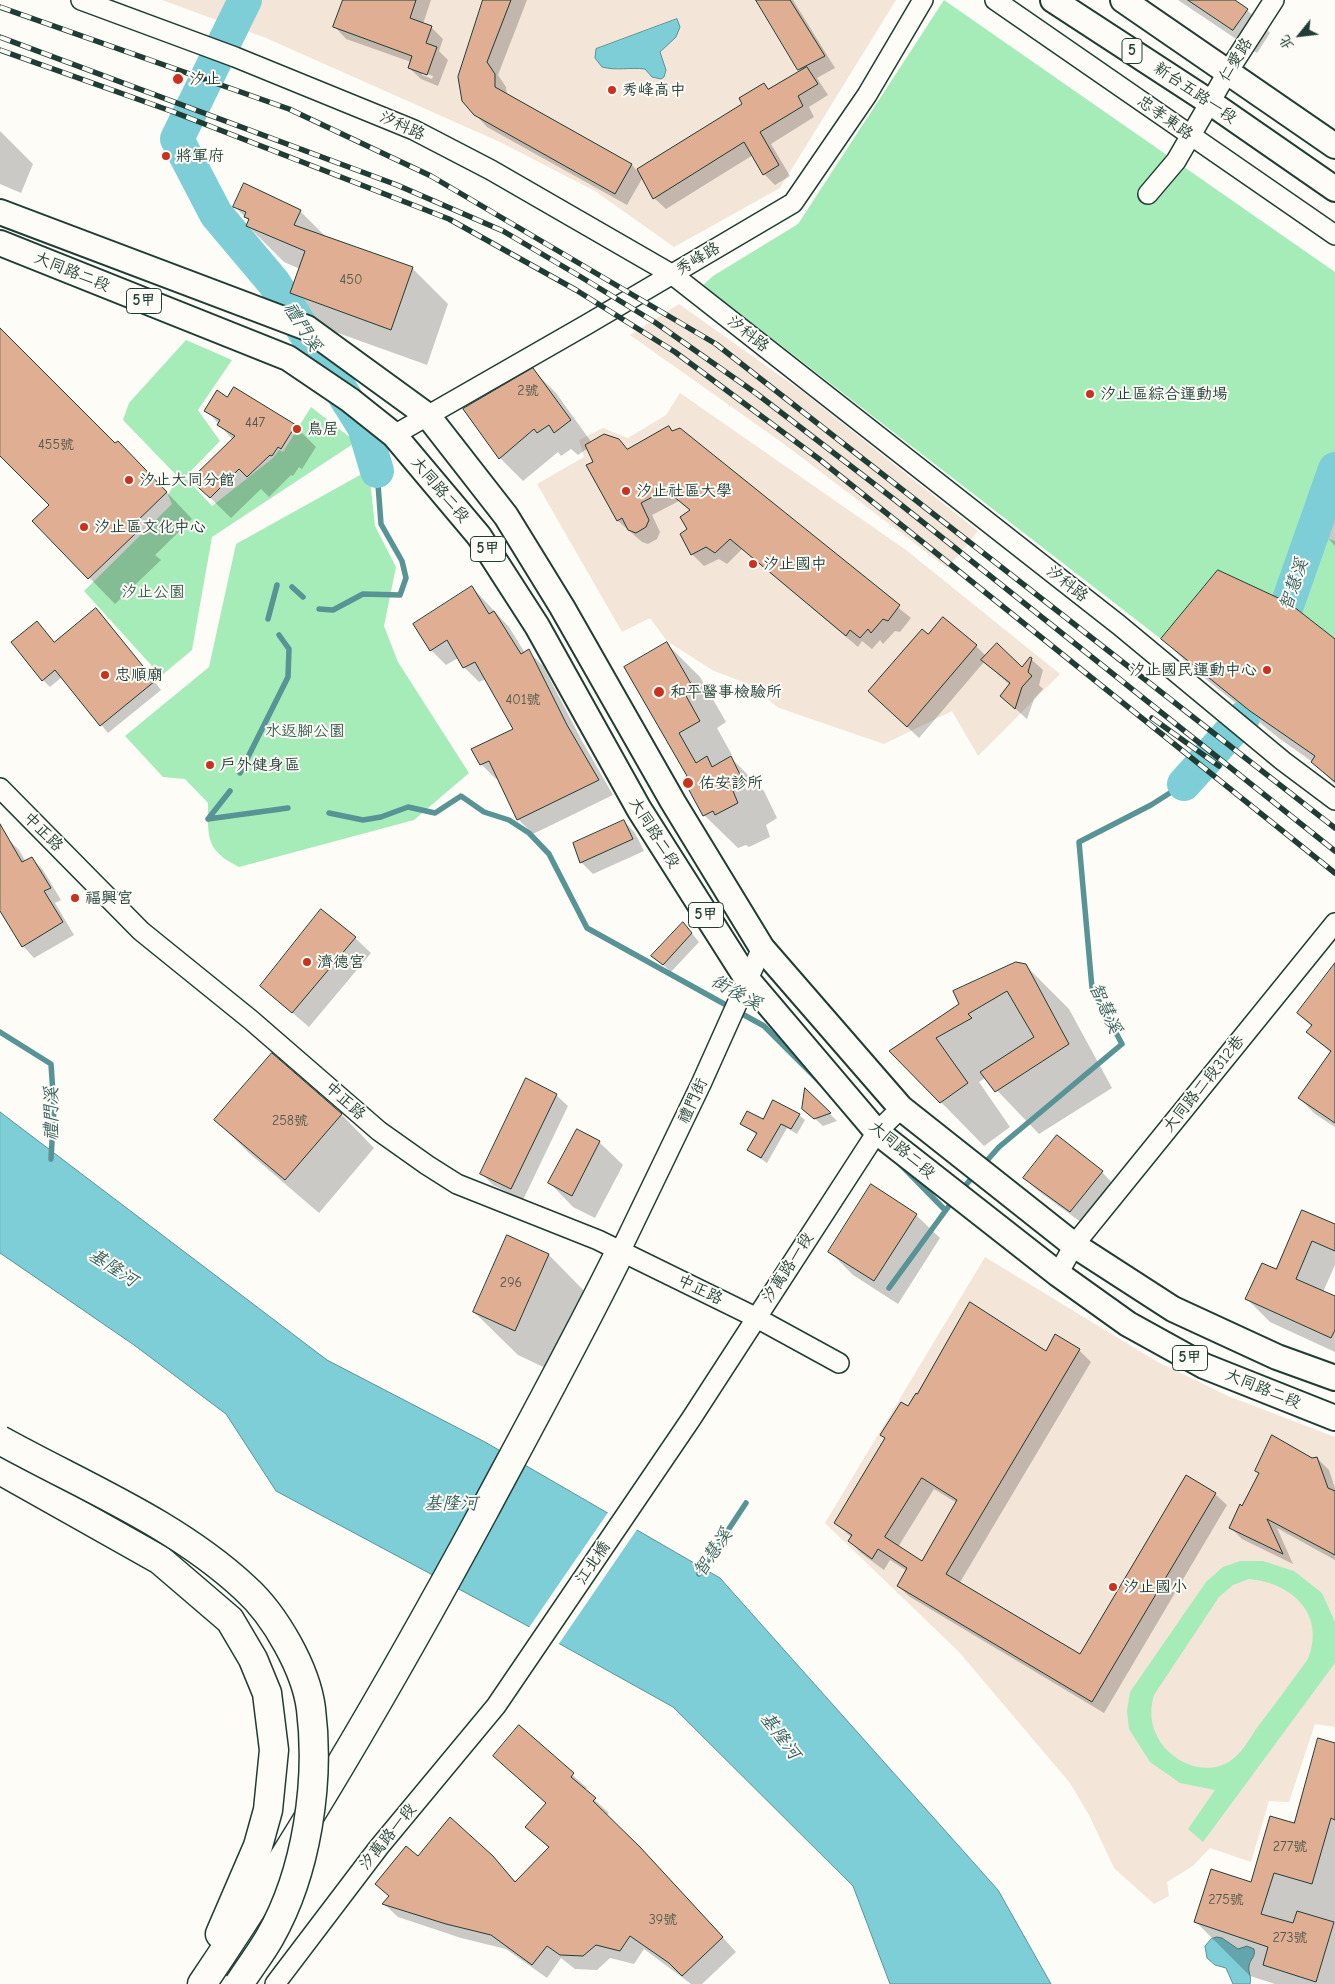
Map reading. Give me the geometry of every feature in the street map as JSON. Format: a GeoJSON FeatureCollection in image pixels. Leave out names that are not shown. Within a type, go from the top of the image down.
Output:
{"type":"FeatureCollection","features":[{"type":"Feature","properties":{"kind":"highway"},"geometry":{"type":"LineString","coordinates":[[201,1984],[245,1920],[404,1658],[568,1356],[620,1252]]}},
{"type":"Feature","properties":{"kind":"highway"},"geometry":{"type":"LineString","coordinates":[[0,1440],[146,1518],[205,1555],[246,1589],[274,1621],[295,1657],[311,1708],[314,1770],[309,1817],[294,1881],[271,1936],[239,1984]]}},
{"type":"Feature","properties":{"kind":"highway"},"geometry":{"type":"LineString","coordinates":[[0,1470],[160,1560],[230,1620],[253,1659],[267,1693],[274,1750],[268,1810],[258,1846],[201,1984]]}},
{"type":"Feature","properties":{"kind":"main road","name":"新台五路一段"},"geometry":{"type":"LineString","coordinates":[[1053,0],[1211,103],[1335,189]]}},
{"type":"Feature","properties":{"kind":"main road","name":"5"},"geometry":{"type":"LineString","coordinates":[[1123,0],[1335,146]]}},
{"type":"Feature","properties":{"kind":"main road","name":"大同路二段"},"geometry":{"type":"LineString","coordinates":[[0,212],[307,328],[428,416],[506,516],[592,660],[672,802],[762,948],[900,1108],[1074,1245],[1173,1309],[1277,1357],[1335,1378]]}},
{"type":"Feature","properties":{"kind":"main road","name":"大同路二段"},"geometry":{"type":"LineString","coordinates":[[0,243],[288,358],[350,400],[394,435],[479,536],[537,626],[639,809],[747,979],[873,1138],[902,1152],[1058,1274],[1128,1324],[1204,1366],[1335,1418]]}},
{"type":"Feature","properties":{"kind":"main road"},"geometry":{"type":"LineString","coordinates":[[288,358],[307,328]]}},
{"type":"Feature","properties":{"kind":"main road"},"geometry":{"type":"LineString","coordinates":[[564,676],[592,660]]}},
{"type":"Feature","properties":{"kind":"street","name":"汐科路"},"geometry":{"type":"LineString","coordinates":[[81,0],[235,57],[414,130],[491,170],[673,274],[1111,619],[1284,761],[1335,800]]}},
{"type":"Feature","properties":{"kind":"street","name":"秀峰路"},"geometry":{"type":"LineString","coordinates":[[394,435],[793,203],[867,95],[924,0]]}},
{"type":"Feature","properties":{"kind":"street","name":"忠孝東路"},"geometry":{"type":"LineString","coordinates":[[995,0],[1335,234]]}},
{"type":"Feature","properties":{"kind":"street","name":"仁愛路"},"geometry":{"type":"LineString","coordinates":[[1148,194],[1176,161],[1227,73],[1274,0]]}},
{"type":"Feature","properties":{"kind":"street","name":"中正路"},"geometry":{"type":"LineString","coordinates":[[0,788],[141,931],[258,1027],[379,1131],[457,1184],[512,1207],[533,1213],[620,1252],[755,1317],[839,1363]]}},
{"type":"Feature","properties":{"kind":"street","name":"大同路二段312巷"},"geometry":{"type":"LineString","coordinates":[[1058,1274],[1074,1245],[1335,923]]}},
{"type":"Feature","properties":{"kind":"street","name":"禮門街"},"geometry":{"type":"LineString","coordinates":[[620,1252],[701,1084],[762,948]]}},
{"type":"Feature","properties":{"kind":"street","name":"汐萬路一段"},"geometry":{"type":"LineString","coordinates":[[682,1433],[755,1317],[873,1138],[900,1108]]}},
{"type":"Feature","properties":{"kind":"street","name":"江北橋"},"geometry":{"type":"LineString","coordinates":[[505,1693],[682,1433]]}},
{"type":"Feature","properties":{"kind":"street","name":"汐萬路一段"},"geometry":{"type":"LineString","coordinates":[[275,1984],[379,1846],[473,1735],[505,1693]]}},
{"type":"Feature","properties":{"kind":"shaded area","name":"秀峰高中"},"geometry":{"type":"Polygon","coordinates":[[[162,0],[896,0],[780,188],[674,247],[595,191],[500,142],[266,38],[162,0]]]}},
{"type":"Feature","properties":{"kind":"shaded area"},"geometry":{"type":"Polygon","coordinates":[[[679,304],[803,392],[978,531],[947,568],[784,444],[630,335],[679,304]]]}},
{"type":"Feature","properties":{"kind":"shaded area","name":"汐止國中"},"geometry":{"type":"Polygon","coordinates":[[[680,393],[906,550],[1060,674],[978,756],[952,711],[884,744],[779,708],[748,684],[712,670],[667,641],[650,618],[622,632],[537,484],[584,457],[579,440],[603,428],[628,438],[666,415],[680,393]]]}},
{"type":"Feature","properties":{"kind":"shaded area","name":"汐止國小"},"geometry":{"type":"Polygon","coordinates":[[[985,1257],[1156,1361],[1228,1396],[1335,1437],[1335,1727],[1315,1724],[1289,1802],[1269,1801],[1251,1862],[1210,1848],[1193,1866],[1167,1882],[1169,1896],[1154,1904],[1114,1868],[1089,1815],[1070,1783],[959,1652],[825,1523],[985,1257]]]}},
{"type":"Feature","properties":{"kind":"green space","name":"汐止區綜合運動場"},"geometry":{"type":"Polygon","coordinates":[[[944,0],[1335,272],[1335,503],[1324,537],[1335,541],[1335,639],[1289,603],[1218,570],[1161,639],[703,285],[713,276],[798,224],[944,0]]]}},
{"type":"Feature","properties":{"kind":"green space","name":"汐止公園"},"geometry":{"type":"Polygon","coordinates":[[[186,340],[232,360],[198,410],[220,441],[185,477],[212,506],[273,458],[279,450],[283,452],[311,407],[356,442],[212,537],[192,650],[161,676],[84,591],[172,504],[168,495],[178,477],[123,420],[129,403],[186,340]]]}},
{"type":"Feature","properties":{"kind":"green space","name":"水返腳公園"},"geometry":{"type":"Polygon","coordinates":[[[369,470],[375,526],[396,567],[384,626],[398,662],[469,773],[414,820],[239,867],[220,855],[214,848],[209,834],[208,803],[185,779],[163,777],[125,736],[209,667],[236,544],[369,470]]]}},
{"type":"Feature","properties":{"kind":"green space"},"geometry":{"type":"Polygon","coordinates":[[[1240,1561],[1263,1561],[1294,1571],[1322,1593],[1335,1622],[1335,1663],[1203,1842],[1188,1829],[1215,1790],[1180,1783],[1150,1762],[1129,1729],[1127,1711],[1130,1692],[1206,1582],[1223,1567],[1240,1561]],[[1249,1579],[1233,1585],[1219,1597],[1154,1695],[1151,1716],[1154,1730],[1165,1748],[1187,1764],[1204,1768],[1213,1767],[1222,1765],[1238,1755],[1308,1659],[1312,1643],[1312,1628],[1309,1615],[1291,1594],[1265,1582],[1249,1579]]]}},
{"type":"Feature","properties":{"kind":"water"},"geometry":{"type":"Polygon","coordinates":[[[677,19],[680,27],[676,37],[660,52],[666,70],[664,77],[661,79],[652,77],[645,69],[602,67],[595,58],[596,49],[677,19]]]}},
{"type":"Feature","properties":{"kind":"water","name":"基隆河"},"geometry":{"type":"Polygon","coordinates":[[[0,1112],[327,1360],[485,1442],[720,1578],[998,1890],[1051,1984],[890,1984],[853,1886],[673,1707],[524,1624],[276,1491],[226,1414],[134,1345],[0,1253],[0,1112]]]}},
{"type":"Feature","properties":{"kind":"water"},"geometry":{"type":"Polygon","coordinates":[[[1222,1938],[1238,1949],[1247,1946],[1254,1949],[1249,1966],[1250,1984],[1233,1984],[1226,1968],[1215,1965],[1207,1958],[1205,1946],[1211,1939],[1222,1938]]]}},
{"type":"Feature","properties":{"kind":"pier"},"geometry":{"type":"Polygon","coordinates":[[[609,1511],[638,1528],[558,1645],[528,1629],[609,1511]]]}},
{"type":"Feature","properties":{"kind":"building"},"geometry":{"type":"Polygon","coordinates":[[[343,0],[416,0],[410,18],[432,26],[426,43],[437,47],[427,75],[408,68],[412,56],[333,27],[343,0]]]}},
{"type":"Feature","properties":{"kind":"building"},"geometry":{"type":"Polygon","coordinates":[[[483,0],[511,0],[487,62],[495,74],[495,87],[632,164],[615,194],[474,115],[462,101],[458,77],[483,0]]]}},
{"type":"Feature","properties":{"kind":"building"},"geometry":{"type":"Polygon","coordinates":[[[756,0],[790,0],[825,56],[798,70],[756,0]]]}},
{"type":"Feature","properties":{"kind":"building"},"geometry":{"type":"Polygon","coordinates":[[[1188,0],[1235,0],[1248,9],[1233,30],[1188,0]]]}},
{"type":"Feature","properties":{"kind":"building"},"geometry":{"type":"Polygon","coordinates":[[[807,67],[818,84],[798,96],[803,106],[760,132],[779,165],[763,175],[744,142],[653,199],[637,169],[742,104],[739,98],[764,83],[768,89],[807,67]]]}},
{"type":"Feature","properties":{"kind":"building"},"geometry":{"type":"Polygon","coordinates":[[[244,183],[301,210],[294,225],[413,267],[391,330],[290,293],[305,251],[246,226],[249,219],[244,217],[246,212],[233,207],[244,183]]]}},
{"type":"Feature","properties":{"kind":"building"},"geometry":{"type":"Polygon","coordinates":[[[0,328],[115,443],[118,441],[167,492],[130,528],[135,534],[88,579],[32,521],[49,505],[0,456],[0,328]]]}},
{"type":"Feature","properties":{"kind":"building"},"geometry":{"type":"Polygon","coordinates":[[[533,368],[571,420],[554,433],[549,425],[537,433],[534,429],[499,459],[463,409],[533,368]]]}},
{"type":"Feature","properties":{"kind":"building"},"geometry":{"type":"Polygon","coordinates":[[[234,387],[296,425],[281,449],[278,447],[272,456],[270,455],[247,477],[239,469],[210,498],[190,480],[235,436],[217,425],[220,420],[204,411],[217,390],[227,397],[234,387]]]}},
{"type":"Feature","properties":{"kind":"building"},"geometry":{"type":"Polygon","coordinates":[[[669,426],[672,431],[680,428],[900,605],[888,621],[883,619],[871,633],[868,629],[860,638],[850,630],[846,636],[730,539],[715,553],[706,547],[691,555],[680,534],[687,529],[680,517],[690,510],[666,490],[641,503],[649,520],[646,527],[636,533],[628,530],[622,518],[617,521],[586,465],[593,462],[585,445],[604,434],[619,439],[627,449],[669,426]]]}},
{"type":"Feature","properties":{"kind":"building","name":"汐止國民運動中心"},"geometry":{"type":"Polygon","coordinates":[[[1218,570],[1289,603],[1335,639],[1335,782],[1311,762],[1315,756],[1250,711],[1161,639],[1218,570]]]}},
{"type":"Feature","properties":{"kind":"building"},"geometry":{"type":"Polygon","coordinates":[[[472,586],[489,614],[494,611],[521,654],[529,649],[567,725],[599,780],[517,820],[489,761],[480,765],[471,749],[513,729],[475,662],[463,668],[447,640],[430,651],[413,624],[472,586]]]}},
{"type":"Feature","properties":{"kind":"building","name":"忠順廟"},"geometry":{"type":"Polygon","coordinates":[[[96,608],[155,681],[100,726],[55,670],[42,681],[11,642],[37,621],[54,642],[96,608]]]}},
{"type":"Feature","properties":{"kind":"building"},"geometry":{"type":"Polygon","coordinates":[[[943,617],[977,645],[907,727],[868,691],[922,629],[928,634],[943,617]]]}},
{"type":"Feature","properties":{"kind":"building"},"geometry":{"type":"Polygon","coordinates":[[[667,642],[694,689],[685,694],[700,721],[679,733],[696,763],[707,756],[712,767],[731,756],[745,785],[733,791],[738,803],[715,815],[713,811],[703,816],[683,779],[687,776],[624,667],[667,642]]]}},
{"type":"Feature","properties":{"kind":"building"},"geometry":{"type":"Polygon","coordinates":[[[997,643],[1022,667],[1030,657],[1032,658],[1028,672],[1032,676],[1022,687],[1015,709],[1000,696],[1010,683],[981,660],[997,643]]]}},
{"type":"Feature","properties":{"kind":"building"},"geometry":{"type":"Polygon","coordinates":[[[624,820],[633,839],[580,863],[573,843],[624,820]]]}},
{"type":"Feature","properties":{"kind":"building"},"geometry":{"type":"Polygon","coordinates":[[[0,824],[22,862],[32,857],[51,888],[44,891],[63,922],[22,947],[0,911],[0,824]]]}},
{"type":"Feature","properties":{"kind":"building","name":"濟德宮"},"geometry":{"type":"Polygon","coordinates":[[[321,909],[356,937],[292,1013],[260,986],[321,909]]]}},
{"type":"Feature","properties":{"kind":"building"},"geometry":{"type":"Polygon","coordinates":[[[683,922],[692,933],[663,965],[651,956],[683,922]]]}},
{"type":"Feature","properties":{"kind":"building"},"geometry":{"type":"Polygon","coordinates":[[[1016,962],[1026,964],[1069,1044],[995,1092],[980,1072],[1034,1037],[1007,991],[968,1014],[972,1018],[936,1038],[968,1083],[940,1103],[889,1051],[959,1004],[953,991],[1016,962]]]}},
{"type":"Feature","properties":{"kind":"building"},"geometry":{"type":"Polygon","coordinates":[[[1335,963],[1335,1123],[1298,1098],[1331,1051],[1306,1032],[1312,1025],[1297,1013],[1335,963]]]}},
{"type":"Feature","properties":{"kind":"building"},"geometry":{"type":"Polygon","coordinates":[[[272,1053],[342,1114],[285,1180],[214,1120],[272,1053]]]}},
{"type":"Feature","properties":{"kind":"building"},"geometry":{"type":"Polygon","coordinates":[[[526,1078],[557,1094],[511,1189],[480,1174],[526,1078]]]}},
{"type":"Feature","properties":{"kind":"building"},"geometry":{"type":"Polygon","coordinates":[[[805,1088],[831,1113],[814,1119],[802,1109],[805,1088]]]}},
{"type":"Feature","properties":{"kind":"building"},"geometry":{"type":"Polygon","coordinates":[[[773,1100],[800,1114],[791,1129],[781,1124],[761,1158],[747,1150],[757,1133],[740,1124],[747,1111],[763,1119],[773,1100]]]}},
{"type":"Feature","properties":{"kind":"building"},"geometry":{"type":"Polygon","coordinates":[[[577,1129],[600,1141],[572,1196],[548,1183],[577,1129]]]}},
{"type":"Feature","properties":{"kind":"building"},"geometry":{"type":"Polygon","coordinates":[[[1057,1135],[1103,1171],[1070,1212],[1023,1178],[1057,1135]]]}},
{"type":"Feature","properties":{"kind":"building"},"geometry":{"type":"Polygon","coordinates":[[[871,1184],[917,1214],[874,1281],[828,1252],[871,1184]]]}},
{"type":"Feature","properties":{"kind":"building"},"geometry":{"type":"Polygon","coordinates":[[[1302,1210],[1335,1224],[1335,1251],[1312,1241],[1296,1279],[1335,1296],[1335,1330],[1331,1338],[1245,1299],[1262,1263],[1276,1269],[1302,1210]]]}},
{"type":"Feature","properties":{"kind":"building"},"geometry":{"type":"Polygon","coordinates":[[[507,1235],[549,1254],[515,1331],[473,1312],[507,1235]]]}},
{"type":"Feature","properties":{"kind":"building"},"geometry":{"type":"Polygon","coordinates":[[[970,1302],[1046,1351],[1055,1334],[1080,1349],[946,1574],[1080,1654],[1186,1475],[1216,1493],[1092,1702],[897,1586],[907,1568],[878,1549],[872,1559],[848,1541],[852,1535],[834,1523],[885,1438],[880,1435],[901,1402],[908,1406],[917,1394],[970,1302]],[[922,1478],[885,1537],[922,1561],[957,1500],[922,1478]]]}},
{"type":"Feature","properties":{"kind":"building"},"geometry":{"type":"Polygon","coordinates":[[[1272,1435],[1312,1458],[1317,1457],[1328,1488],[1335,1491],[1335,1555],[1267,1519],[1283,1554],[1229,1528],[1240,1504],[1242,1506],[1259,1473],[1255,1471],[1272,1435]]]}},
{"type":"Feature","properties":{"kind":"building"},"geometry":{"type":"Polygon","coordinates":[[[519,1725],[574,1773],[571,1777],[596,1798],[593,1801],[640,1847],[723,1937],[682,1976],[669,1963],[630,1936],[620,1951],[596,1945],[583,1956],[560,1955],[547,1946],[532,1965],[491,1935],[446,1924],[382,1904],[389,1896],[375,1884],[406,1846],[418,1856],[450,1817],[493,1856],[515,1882],[549,1847],[525,1827],[546,1803],[493,1756],[519,1725]]]}},
{"type":"Feature","properties":{"kind":"building"},"geometry":{"type":"Polygon","coordinates":[[[1318,1738],[1335,1743],[1335,1820],[1331,1818],[1312,1884],[1274,1873],[1261,1914],[1293,1923],[1297,1911],[1334,1922],[1316,1982],[1263,1965],[1268,1947],[1194,1922],[1211,1869],[1251,1882],[1270,1816],[1294,1823],[1318,1738]]]}},
{"type":"Feature","properties":{"kind":"waterway","name":"禮門溪"},"geometry":{"type":"LineString","coordinates":[[245,0],[177,139],[216,214],[274,283],[364,427],[377,471]]}},
{"type":"Feature","properties":{"kind":"waterway","name":"智慧溪"},"geometry":{"type":"LineString","coordinates":[[1273,645],[1335,469]]}},
{"type":"Feature","properties":{"kind":"waterway","name":"禮門溪"},"geometry":{"type":"LineString","coordinates":[[319,609],[333,610],[363,594],[400,595],[406,578],[402,561],[381,524],[377,471]]}},
{"type":"Feature","properties":{"kind":"waterway","name":"禮門溪"},"geometry":{"type":"LineString","coordinates":[[268,619],[277,585]]}},
{"type":"Feature","properties":{"kind":"waterway","name":"禮門溪"},"geometry":{"type":"LineString","coordinates":[[292,587],[303,597]]}},
{"type":"Feature","properties":{"kind":"waterway","name":"禮門溪"},"geometry":{"type":"LineString","coordinates":[[240,773],[288,677],[289,649],[279,635]]}},
{"type":"Feature","properties":{"kind":"waterway","name":"智慧溪"},"geometry":{"type":"LineString","coordinates":[[1184,784],[1243,718]]}},
{"type":"Feature","properties":{"kind":"waterway","name":"智慧溪"},"geometry":{"type":"LineString","coordinates":[[983,1165],[999,1147],[1122,1044],[1092,988],[1079,842],[1151,805],[1184,784]]}},
{"type":"Feature","properties":{"kind":"waterway","name":"禮門溪"},"geometry":{"type":"LineString","coordinates":[[208,819],[230,791]]}},
{"type":"Feature","properties":{"kind":"waterway","name":"街後溪"},"geometry":{"type":"LineString","coordinates":[[329,813],[363,820],[381,817],[408,807],[435,813],[461,796],[484,812],[509,820],[529,833],[549,854],[587,928],[764,1026],[820,1082]]}},
{"type":"Feature","properties":{"kind":"waterway"},"geometry":{"type":"LineString","coordinates":[[208,819],[288,808]]}},
{"type":"Feature","properties":{"kind":"waterway","name":"禮門溪"},"geometry":{"type":"LineString","coordinates":[[0,1032],[51,1064],[54,1108],[51,1159]]}},
{"type":"Feature","properties":{"kind":"waterway","name":"街後溪"},"geometry":{"type":"LineString","coordinates":[[900,1164],[944,1209]]}},
{"type":"Feature","properties":{"kind":"waterway","name":"智慧溪"},"geometry":{"type":"LineString","coordinates":[[960,1192],[975,1174]]}},
{"type":"Feature","properties":{"kind":"waterway","name":"智慧溪"},"geometry":{"type":"LineString","coordinates":[[889,1288],[954,1199]]}},
{"type":"Feature","properties":{"kind":"waterway","name":"智慧溪"},"geometry":{"type":"LineString","coordinates":[[699,1574],[746,1503]]}},
{"type":"Feature","properties":{"kind":"railway"},"geometry":{"type":"LineString","coordinates":[[0,7],[289,109],[431,176],[716,344],[1335,828]]}},
{"type":"Feature","properties":{"kind":"railway"},"geometry":{"type":"LineString","coordinates":[[0,37],[397,185],[503,231],[581,277],[656,323],[757,394],[895,500],[1335,851]]}},
{"type":"Feature","properties":{"kind":"railway"},"geometry":{"type":"LineString","coordinates":[[0,50],[171,111],[449,219],[576,290],[675,352],[819,459],[1335,873]]}},
{"type":"Feature","properties":{"kind":"railway"},"geometry":{"type":"LineString","coordinates":[[1152,718],[1219,766]]}},
{"type":"Feature","properties":{"kind":"place","name":"汐止"},"geometry":{"type":"Point","coordinates":[178,79]}},
{"type":"Feature","properties":{"kind":"place","name":"秀峰高中"},"geometry":{"type":"Point","coordinates":[612,90]}},
{"type":"Feature","properties":{"kind":"place","name":"將軍府"},"geometry":{"type":"Point","coordinates":[166,156]}},
{"type":"Feature","properties":{"kind":"place","name":"汐止區綜合運動場"},"geometry":{"type":"Point","coordinates":[1090,394]}},
{"type":"Feature","properties":{"kind":"place","name":"鳥居"},"geometry":{"type":"Point","coordinates":[297,429]}},
{"type":"Feature","properties":{"kind":"place","name":"汐止大同分館"},"geometry":{"type":"Point","coordinates":[129,480]}},
{"type":"Feature","properties":{"kind":"place","name":"汐止社區大學"},"geometry":{"type":"Point","coordinates":[626,491]}},
{"type":"Feature","properties":{"kind":"place","name":"汐止區文化中心"},"geometry":{"type":"Point","coordinates":[84,527]}},
{"type":"Feature","properties":{"kind":"place","name":"汐止國中"},"geometry":{"type":"Point","coordinates":[753,564]}},
{"type":"Feature","properties":{"kind":"place","name":"汐止國民運動中心"},"geometry":{"type":"Point","coordinates":[1267,670]}},
{"type":"Feature","properties":{"kind":"place","name":"忠順廟"},"geometry":{"type":"Point","coordinates":[105,675]}},
{"type":"Feature","properties":{"kind":"place","name":"和平醫事檢驗所"},"geometry":{"type":"Point","coordinates":[659,692]}},
{"type":"Feature","properties":{"kind":"place","name":"戶外健身區"},"geometry":{"type":"Point","coordinates":[210,765]}},
{"type":"Feature","properties":{"kind":"place","name":"佑安診所"},"geometry":{"type":"Point","coordinates":[688,783]}},
{"type":"Feature","properties":{"kind":"place","name":"福興宮"},"geometry":{"type":"Point","coordinates":[75,898]}},
{"type":"Feature","properties":{"kind":"place","name":"濟德宮"},"geometry":{"type":"Point","coordinates":[307,962]}},
{"type":"Feature","properties":{"kind":"place","name":"汐止國小"},"geometry":{"type":"Point","coordinates":[1113,1587]}}]}
